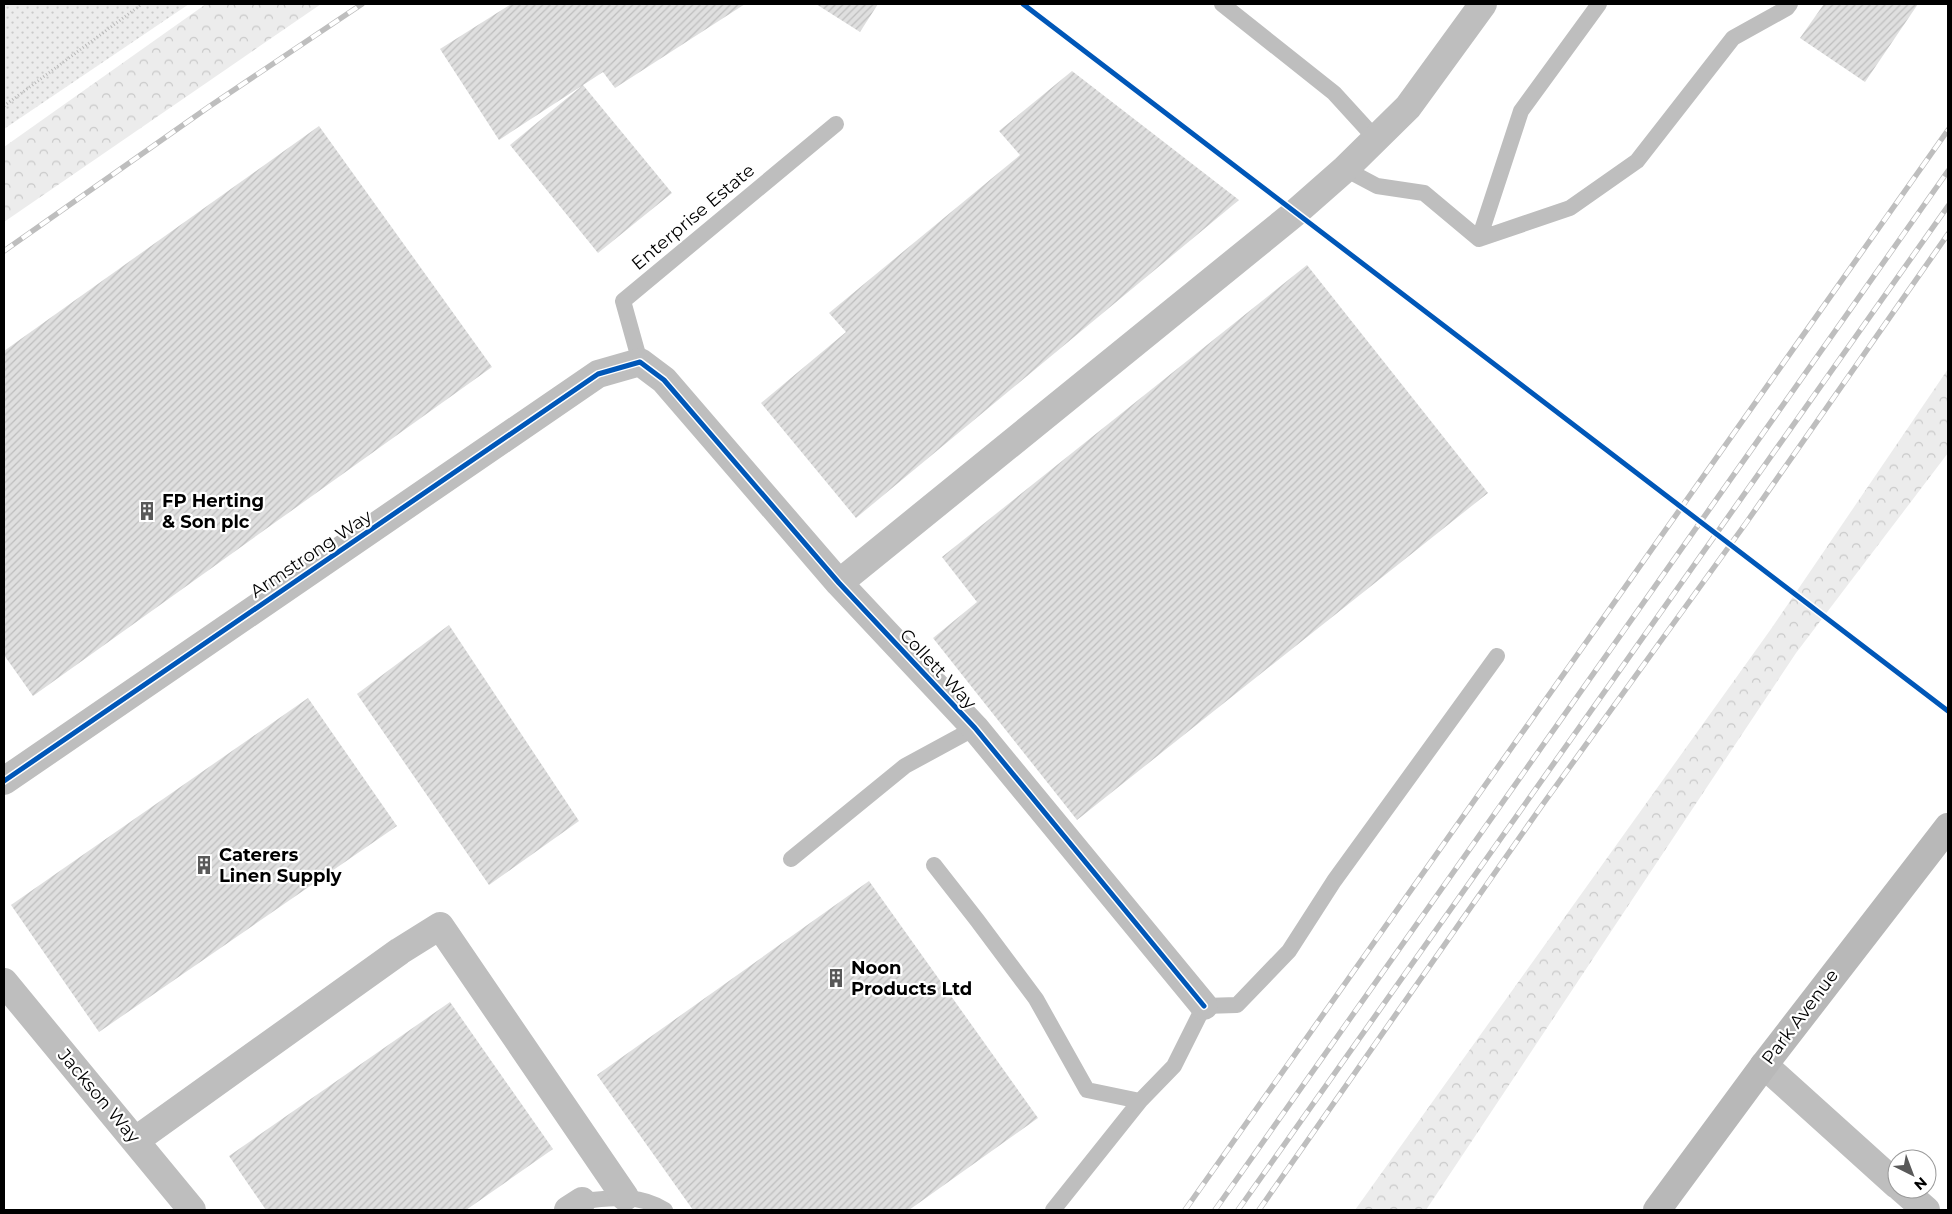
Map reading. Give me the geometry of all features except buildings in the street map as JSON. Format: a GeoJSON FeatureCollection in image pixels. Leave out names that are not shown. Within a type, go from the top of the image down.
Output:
{"type":"FeatureCollection","features":[{"type":"Feature","properties":{"kind":"street"},"geometry":{"type":"LineString","coordinates":[[839,583],[1295,213],[1346,169],[1408,107],[1483,4]]}},
{"type":"Feature","properties":{"kind":"street","name":"Collett Way"},"geometry":{"type":"LineString","coordinates":[[640,362],[664,380],[839,583],[974,728],[1204,1006]]}},
{"type":"Feature","properties":{"kind":"street","name":"Armstrong Way"},"geometry":{"type":"LineString","coordinates":[[4,781],[598,374],[640,362]]}},
{"type":"Feature","properties":{"kind":"street","name":"Park Avenue"},"geometry":{"type":"LineString","coordinates":[[1657,1210],[1764,1065],[1948,827]]}},
{"type":"Feature","properties":{"kind":"street"},"geometry":{"type":"LineString","coordinates":[[136,1140],[400,951],[440,926],[626,1197]]}},
{"type":"Feature","properties":{"kind":"street","name":"Jackson Way"},"geometry":{"type":"LineString","coordinates":[[4,982],[192,1210]]}},
{"type":"Feature","properties":{"kind":"street"},"geometry":{"type":"LineString","coordinates":[[1764,1065],[1887,1175]]}},
{"type":"Feature","properties":{"kind":"street"},"geometry":{"type":"LineString","coordinates":[[1913,1199],[1926,1210]]}},
{"type":"Feature","properties":{"kind":"lane"},"geometry":{"type":"LineString","coordinates":[[1222,4],[1334,93],[1376,139]]}},
{"type":"Feature","properties":{"kind":"lane"},"geometry":{"type":"LineString","coordinates":[[1480,239],[1521,111],[1599,4]]}},
{"type":"Feature","properties":{"kind":"lane"},"geometry":{"type":"LineString","coordinates":[[1480,239],[1570,208],[1637,161],[1733,38],[1787,8],[1790,4]]}},
{"type":"Feature","properties":{"kind":"lane","name":"Enterprise Estate"},"geometry":{"type":"LineString","coordinates":[[640,362],[623,301],[836,124]]}},
{"type":"Feature","properties":{"kind":"lane"},"geometry":{"type":"LineString","coordinates":[[1346,169],[1377,186],[1424,193],[1480,239]]}},
{"type":"Feature","properties":{"kind":"lane"},"geometry":{"type":"LineString","coordinates":[[1053,1210],[1140,1101],[1174,1066],[1204,1006],[1237,1005],[1289,951],[1334,881],[1497,656]]}},
{"type":"Feature","properties":{"kind":"lane"},"geometry":{"type":"LineString","coordinates":[[791,859],[905,766],[974,728]]}},
{"type":"Feature","properties":{"kind":"lane"},"geometry":{"type":"LineString","coordinates":[[934,866],[1036,999],[1087,1090],[1140,1101]]}},
{"type":"Feature","properties":{"kind":"lane"},"geometry":{"type":"LineString","coordinates":[[575,1206],[626,1197],[653,1203],[665,1210]]}},
{"type":"Feature","properties":{"kind":"path"},"geometry":{"type":"LineString","coordinates":[[4,106],[142,4]]}},
{"type":"Feature","properties":{"kind":"green space"},"geometry":{"type":"Polygon","coordinates":[[[4,4],[189,4],[4,129],[4,4]]]}},
{"type":"Feature","properties":{"kind":"green space"},"geometry":{"type":"Polygon","coordinates":[[[206,4],[321,4],[4,222],[4,147],[206,4]]]}},
{"type":"Feature","properties":{"kind":"green space"},"geometry":{"type":"Polygon","coordinates":[[[1948,369],[1948,453],[1796,653],[1426,1210],[1355,1210],[1771,629],[1948,369]]]}},
{"type":"Feature","properties":{"kind":"railway"},"geometry":{"type":"LineString","coordinates":[[4,251],[210,106],[362,4]]}},
{"type":"Feature","properties":{"kind":"railway"},"geometry":{"type":"LineString","coordinates":[[1185,1210],[1948,130]]}},
{"type":"Feature","properties":{"kind":"railway"},"geometry":{"type":"LineString","coordinates":[[1215,1210],[1948,171]]}},
{"type":"Feature","properties":{"kind":"railway"},"geometry":{"type":"LineString","coordinates":[[1238,1210],[1948,206]]}},
{"type":"Feature","properties":{"kind":"railway"},"geometry":{"type":"LineString","coordinates":[[1259,1210],[1543,804],[1746,523],[1948,234]]}},
{"type":"Feature","properties":{"kind":"cycle path"},"geometry":{"type":"LineString","coordinates":[[1023,4],[1948,711]]}},
{"type":"Feature","properties":{"kind":"cycle path"},"geometry":{"type":"LineString","coordinates":[[4,781],[598,374],[640,362],[664,380],[839,583],[975,728],[1204,1006]]}},
{"type":"Feature","properties":{"kind":"place","name":"FP Herting & Son plc"},"geometry":{"type":"Point","coordinates":[147,511]}},
{"type":"Feature","properties":{"kind":"place","name":"Caterers Linen Supply"},"geometry":{"type":"Point","coordinates":[204,865]}},
{"type":"Feature","properties":{"kind":"place","name":"Noon Products Ltd"},"geometry":{"type":"Point","coordinates":[836,978]}}]}
